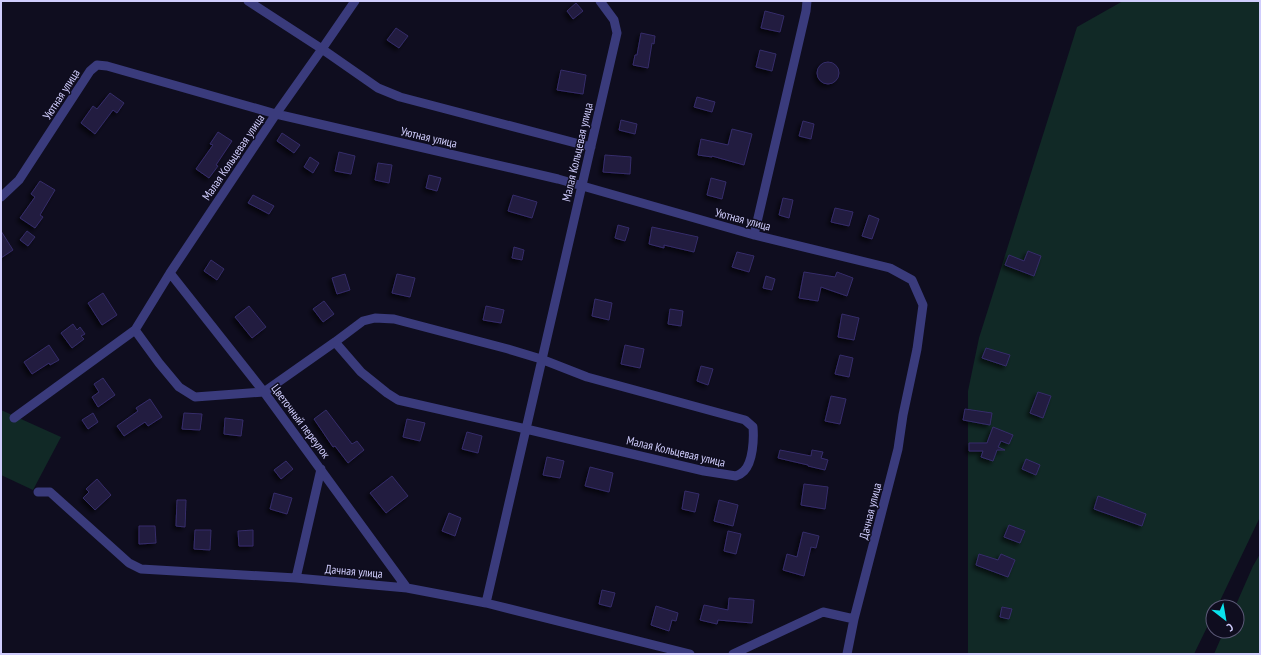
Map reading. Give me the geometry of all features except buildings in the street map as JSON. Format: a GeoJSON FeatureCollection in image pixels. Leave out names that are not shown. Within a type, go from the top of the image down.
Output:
{"type":"FeatureCollection","features":[{"type":"Feature","properties":{"kind":"street"},"geometry":{"type":"LineString","coordinates":[[248,1],[322,49],[378,88],[400,97],[591,147]]}},
{"type":"Feature","properties":{"kind":"street","name":"Малая Кольцевая улица"},"geometry":{"type":"LineString","coordinates":[[14,418],[135,330],[170,273],[276,114],[354,1]]}},
{"type":"Feature","properties":{"kind":"street","name":"Малая Кольцевая улица"},"geometry":{"type":"LineString","coordinates":[[486,603],[617,33],[614,20],[600,1]]}},
{"type":"Feature","properties":{"kind":"street"},"geometry":{"type":"LineString","coordinates":[[754,235],[806,11],[807,1]]}},
{"type":"Feature","properties":{"kind":"street","name":"Уютная улица"},"geometry":{"type":"LineString","coordinates":[[1,197],[19,180],[90,70],[97,65],[107,66],[276,114],[582,186],[754,235],[890,268],[912,280]]}},
{"type":"Feature","properties":{"kind":"street","name":"Цветочный переулок"},"geometry":{"type":"LineString","coordinates":[[170,273],[264,392],[407,588]]}},
{"type":"Feature","properties":{"kind":"street","name":"Дачная улица"},"geometry":{"type":"LineString","coordinates":[[847,652],[854,619],[898,449],[904,408],[917,349],[923,305],[912,280]]}},
{"type":"Feature","properties":{"kind":"street","name":"Малая Кольцевая улица"},"geometry":{"type":"LineString","coordinates":[[264,392],[363,321],[375,318],[394,319],[541,359],[587,377],[745,420],[753,427],[754,439],[750,461],[745,471],[736,476],[727,475],[704,471],[398,400],[361,372],[335,342]]}},
{"type":"Feature","properties":{"kind":"street"},"geometry":{"type":"LineString","coordinates":[[135,330],[158,363],[179,387],[195,397],[264,392]]}},
{"type":"Feature","properties":{"kind":"street"},"geometry":{"type":"LineString","coordinates":[[296,578],[321,469]]}},
{"type":"Feature","properties":{"kind":"street","name":"Дачная улица"},"geometry":{"type":"LineString","coordinates":[[38,492],[50,492],[129,563],[142,569],[296,578],[407,588],[486,603],[690,654]]}},
{"type":"Feature","properties":{"kind":"street"},"geometry":{"type":"LineString","coordinates":[[733,654],[823,612],[854,619]]}},
{"type":"Feature","properties":{"kind":"green space"},"geometry":{"type":"Polygon","coordinates":[[[1123,1],[1260,1],[1260,517],[1221,599],[1205,599],[1205,631],[1194,654],[968,654],[968,391],[979,338],[1077,27],[1123,1]]]}},
{"type":"Feature","properties":{"kind":"green space"},"geometry":{"type":"Polygon","coordinates":[[[1,410],[61,437],[33,490],[1,475],[1,410]]]}},
{"type":"Feature","properties":{"kind":"green space"},"geometry":{"type":"Polygon","coordinates":[[[1260,554],[1260,654],[1214,654],[1221,639],[1245,639],[1245,599],[1239,599],[1260,554]]]}}]}
